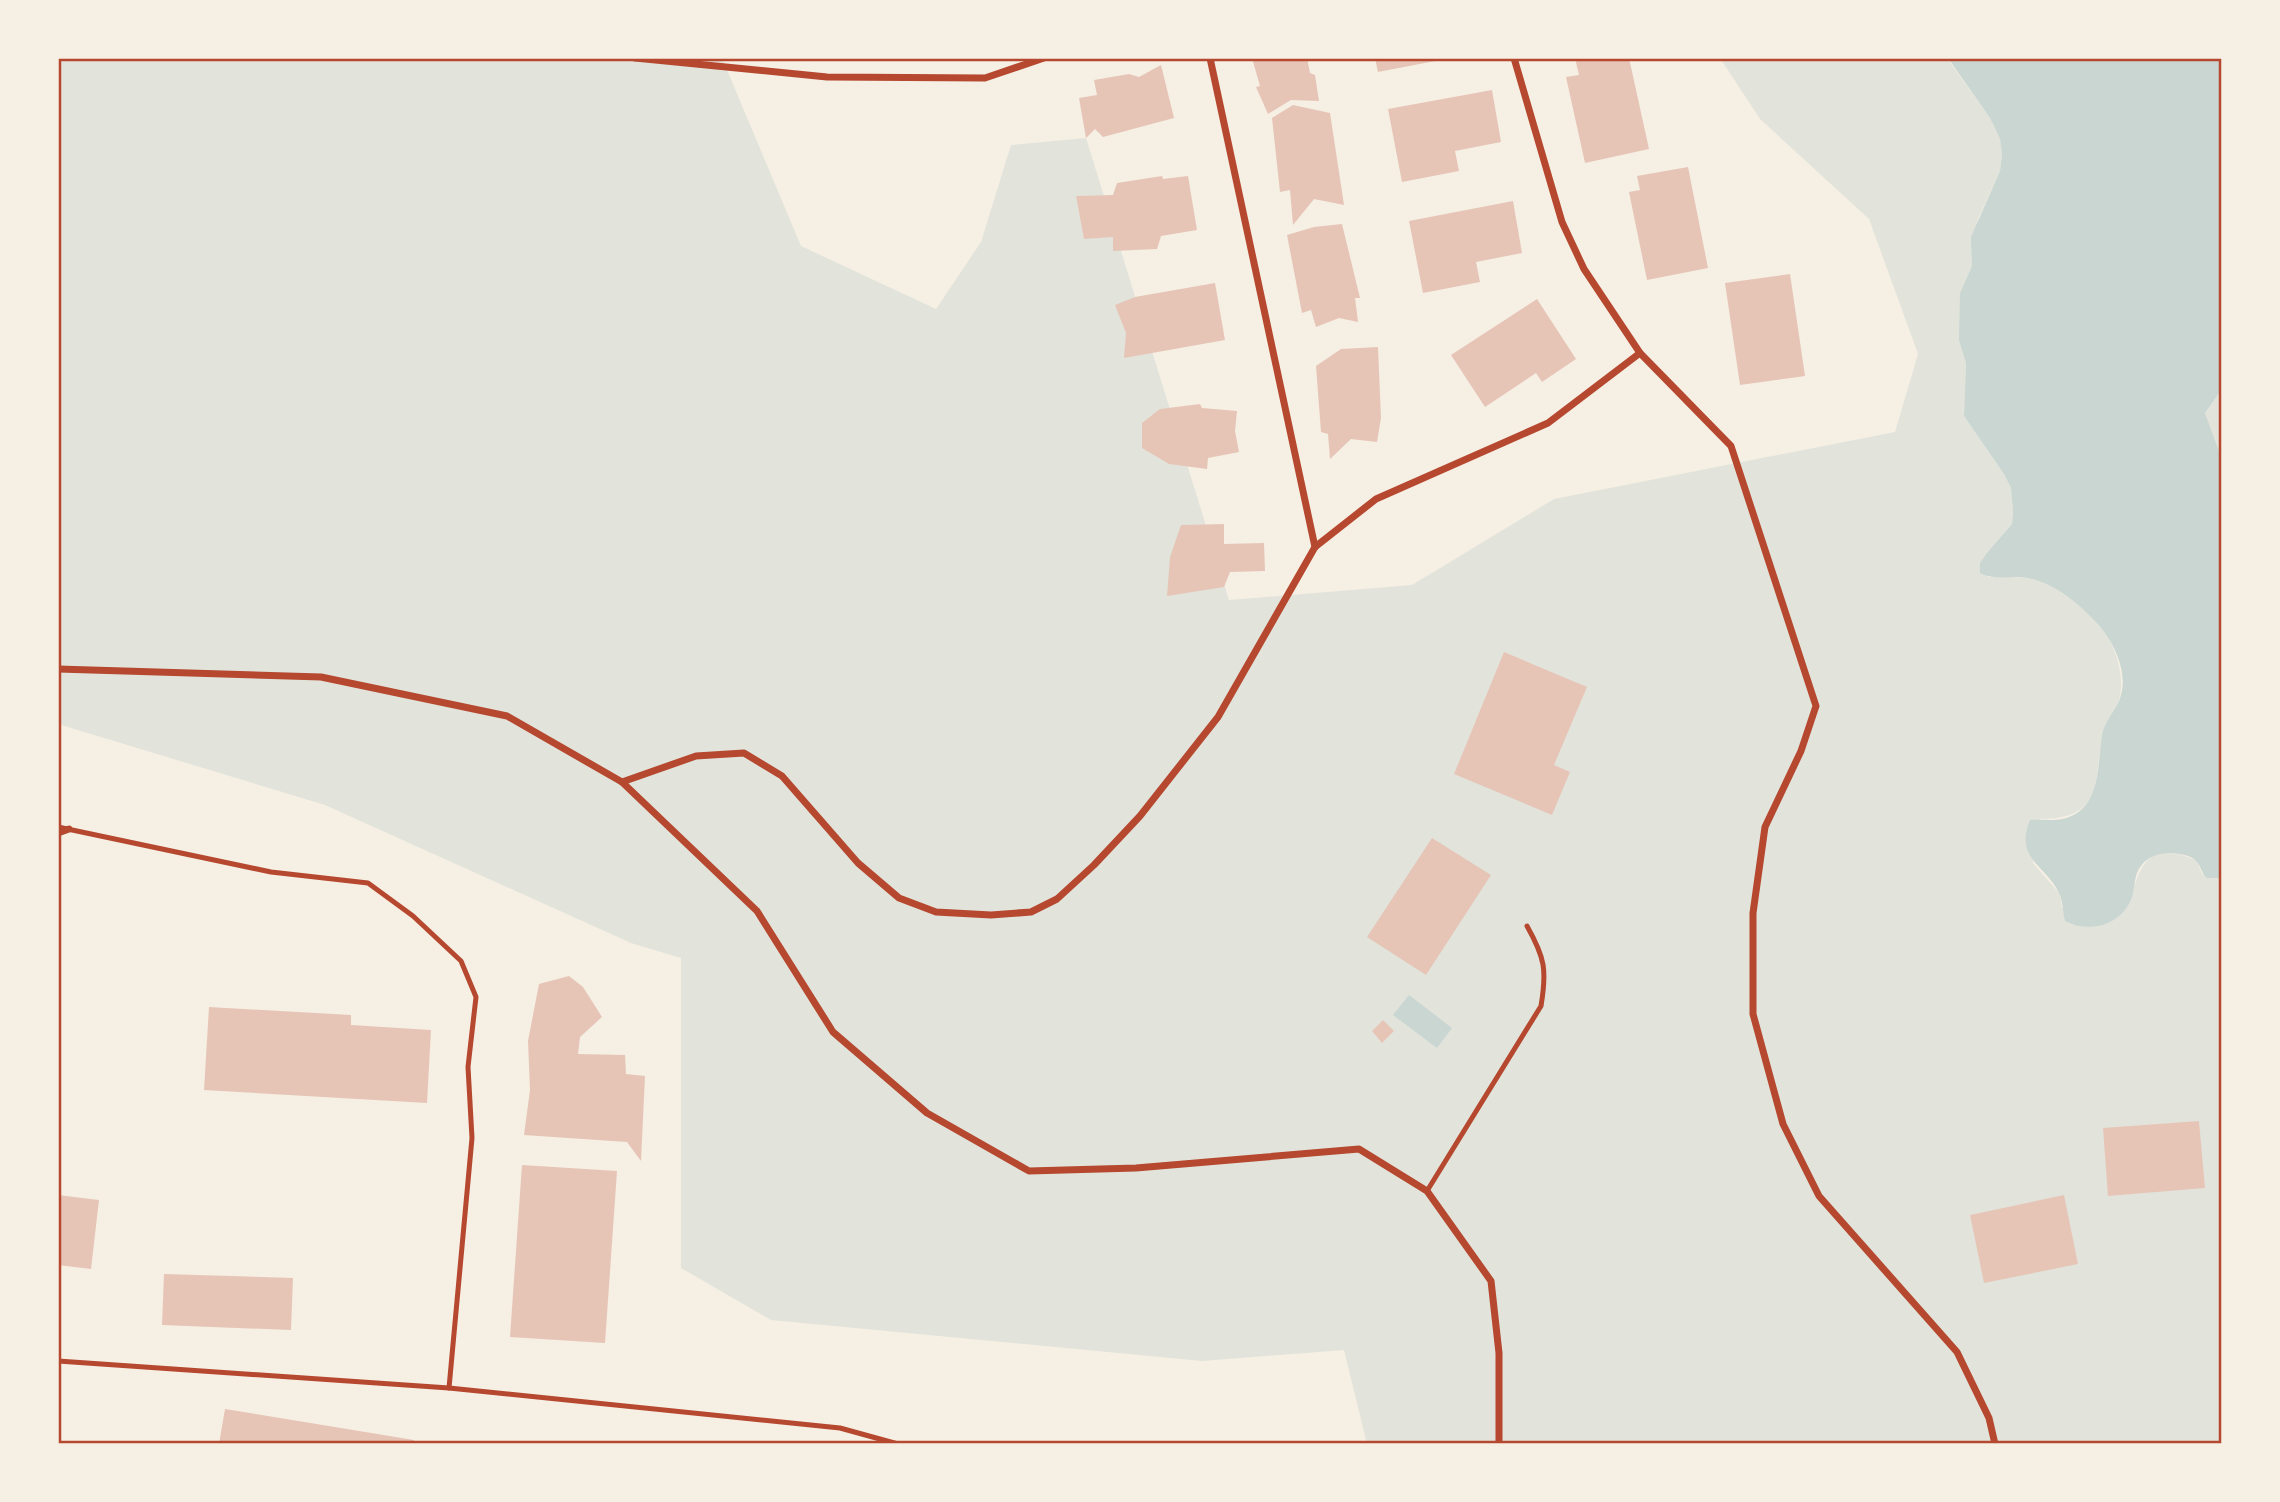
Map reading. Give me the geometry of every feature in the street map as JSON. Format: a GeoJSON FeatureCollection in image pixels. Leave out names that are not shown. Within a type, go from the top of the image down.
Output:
{"type":"FeatureCollection","features":[{"type":"Feature","properties":{"kind":"street"},"geometry":{"type":"LineString","coordinates":[[635,58],[827,77],[985,78],[1044,58]]}},
{"type":"Feature","properties":{"kind":"street"},"geometry":{"type":"LineString","coordinates":[[1210,58],[1315,547]]}},
{"type":"Feature","properties":{"kind":"street"},"geometry":{"type":"LineString","coordinates":[[1514,58],[1562,222],[1584,269],[1640,353],[1731,446],[1816,706],[1801,751],[1765,827],[1754,914],[1754,1014],[1783,1124],[1819,1196],[1957,1352],[1989,1418],[1995,1444]]}},
{"type":"Feature","properties":{"kind":"street"},"geometry":{"type":"LineString","coordinates":[[622,782],[696,757],[744,753],[782,776],[858,863],[899,898],[936,912],[991,915],[1031,912],[1057,899],[1094,865],[1140,816],[1218,717],[1315,547],[1376,499],[1548,423],[1640,353]]}},
{"type":"Feature","properties":{"kind":"street"},"geometry":{"type":"LineString","coordinates":[[58,669],[321,677],[507,716],[622,782],[757,911],[833,1032],[927,1113],[1029,1171],[1136,1168],[1359,1149],[1427,1191],[1491,1281],[1499,1353],[1499,1444]]}},
{"type":"Feature","properties":{"kind":"street"},"geometry":{"type":"LineString","coordinates":[[58,833],[69,829]]}},
{"type":"Feature","properties":{"kind":"lane"},"geometry":{"type":"LineString","coordinates":[[58,827],[271,872],[368,883],[413,916],[461,961],[476,997],[468,1066],[472,1138],[449,1388]]}},
{"type":"Feature","properties":{"kind":"lane"},"geometry":{"type":"LineString","coordinates":[[1427,1191],[1541,1006],[1546,977],[1543,955],[1527,926]]}},
{"type":"Feature","properties":{"kind":"lane"},"geometry":{"type":"LineString","coordinates":[[58,1361],[449,1388],[840,1428],[898,1444]]}},
{"type":"Feature","properties":{"kind":"shaded area"},"geometry":{"type":"Polygon","coordinates":[[[58,58],[722,58],[801,246],[936,309],[981,242],[1011,145],[1086,138],[1229,600],[1412,585],[1554,499],[1895,432],[1918,354],[1869,219],[1760,119],[1720,58],[1947,58],[1990,118],[2000,139],[2002,155],[2000,171],[1978,219],[1972,266],[1960,293],[1966,363],[1964,416],[2004,474],[2011,488],[2013,511],[2012,524],[1980,563],[1988,577],[2036,580],[2053,587],[2086,609],[2110,641],[2121,677],[2119,701],[2102,735],[2092,794],[2086,805],[2076,812],[2040,819],[2033,863],[2060,894],[2062,908],[2131,899],[2144,864],[2160,854],[2182,855],[2197,861],[2202,874],[2222,878],[2222,1444],[1367,1444],[1344,1350],[1202,1361],[771,1320],[681,1268],[681,958],[631,943],[325,805],[58,724],[58,58]]]}},
{"type":"Feature","properties":{"kind":"shaded area"},"geometry":{"type":"Polygon","coordinates":[[[1948,58],[2222,58],[2222,389],[2205,413],[2222,459],[2222,878],[2207,878],[2197,862],[2187,856],[2170,853],[2154,856],[2139,869],[2127,907],[2113,920],[2095,927],[2065,921],[2059,893],[2029,853],[2026,833],[2030,820],[2062,819],[2075,814],[2091,797],[2098,772],[2103,731],[2122,691],[2122,670],[2104,631],[2065,595],[2037,581],[2021,577],[1991,577],[1980,573],[1980,563],[2012,524],[2013,511],[2011,488],[2004,474],[1964,416],[1966,363],[1959,340],[1960,293],[1972,266],[1971,237],[2000,171],[2002,155],[2000,139],[1990,118],[1948,58]]]}},
{"type":"Feature","properties":{"kind":"shaded area"},"geometry":{"type":"Polygon","coordinates":[[[2222,389],[2222,459],[2205,413],[2222,389]]]}},
{"type":"Feature","properties":{"kind":"shaded area"},"geometry":{"type":"Polygon","coordinates":[[[1409,995],[1452,1028],[1437,1048],[1393,1015],[1409,995]]]}},
{"type":"Feature","properties":{"kind":"building"},"geometry":{"type":"Polygon","coordinates":[[[1252,58],[1307,58],[1310,73],[1315,75],[1319,101],[1291,100],[1268,114],[1256,87],[1260,86],[1252,58]]]}},
{"type":"Feature","properties":{"kind":"building"},"geometry":{"type":"Polygon","coordinates":[[[1375,58],[1435,58],[1435,61],[1378,72],[1375,58]]]}},
{"type":"Feature","properties":{"kind":"building"},"geometry":{"type":"Polygon","coordinates":[[[1575,58],[1629,58],[1649,149],[1585,163],[1566,77],[1579,75],[1575,58]]]}},
{"type":"Feature","properties":{"kind":"building"},"geometry":{"type":"Polygon","coordinates":[[[1161,65],[1174,118],[1103,137],[1095,129],[1086,138],[1079,98],[1097,95],[1094,80],[1129,74],[1139,77],[1161,65]]]}},
{"type":"Feature","properties":{"kind":"building"},"geometry":{"type":"Polygon","coordinates":[[[1492,90],[1501,142],[1455,151],[1459,171],[1402,182],[1388,109],[1492,90]]]}},
{"type":"Feature","properties":{"kind":"building"},"geometry":{"type":"Polygon","coordinates":[[[1293,105],[1330,113],[1344,205],[1314,199],[1293,225],[1290,190],[1280,192],[1272,118],[1293,105]]]}},
{"type":"Feature","properties":{"kind":"building"},"geometry":{"type":"Polygon","coordinates":[[[1688,167],[1708,268],[1647,280],[1629,192],[1640,190],[1637,176],[1688,167]]]}},
{"type":"Feature","properties":{"kind":"building"},"geometry":{"type":"Polygon","coordinates":[[[1162,176],[1163,179],[1188,176],[1197,230],[1161,236],[1157,249],[1113,251],[1113,237],[1084,239],[1076,196],[1113,195],[1117,183],[1162,176]]]}},
{"type":"Feature","properties":{"kind":"building"},"geometry":{"type":"Polygon","coordinates":[[[1513,201],[1522,253],[1476,262],[1480,282],[1423,293],[1409,221],[1513,201]]]}},
{"type":"Feature","properties":{"kind":"building"},"geometry":{"type":"Polygon","coordinates":[[[1342,224],[1360,298],[1355,298],[1358,322],[1339,318],[1316,327],[1311,310],[1302,313],[1287,235],[1314,227],[1342,224]]]}},
{"type":"Feature","properties":{"kind":"building"},"geometry":{"type":"Polygon","coordinates":[[[1790,274],[1805,376],[1740,385],[1725,283],[1790,274]]]}},
{"type":"Feature","properties":{"kind":"building"},"geometry":{"type":"Polygon","coordinates":[[[1215,283],[1225,340],[1124,358],[1126,333],[1115,305],[1135,297],[1215,283]]]}},
{"type":"Feature","properties":{"kind":"building"},"geometry":{"type":"Polygon","coordinates":[[[1537,299],[1576,359],[1542,382],[1536,373],[1485,407],[1451,355],[1537,299]]]}},
{"type":"Feature","properties":{"kind":"building"},"geometry":{"type":"Polygon","coordinates":[[[1378,347],[1381,418],[1377,442],[1351,439],[1330,459],[1328,434],[1321,432],[1316,366],[1341,349],[1378,347]]]}},
{"type":"Feature","properties":{"kind":"building"},"geometry":{"type":"Polygon","coordinates":[[[1200,404],[1202,408],[1237,411],[1235,431],[1239,452],[1208,458],[1207,469],[1169,464],[1142,448],[1142,423],[1160,409],[1200,404]]]}},
{"type":"Feature","properties":{"kind":"building"},"geometry":{"type":"Polygon","coordinates":[[[1224,524],[1224,544],[1264,543],[1265,571],[1230,572],[1224,587],[1167,596],[1170,557],[1181,525],[1224,524]]]}},
{"type":"Feature","properties":{"kind":"building"},"geometry":{"type":"Polygon","coordinates":[[[1504,652],[1587,687],[1554,765],[1570,772],[1552,815],[1454,774],[1504,652]]]}},
{"type":"Feature","properties":{"kind":"building"},"geometry":{"type":"Polygon","coordinates":[[[1432,838],[1491,875],[1426,975],[1367,937],[1432,838]]]}},
{"type":"Feature","properties":{"kind":"building"},"geometry":{"type":"Polygon","coordinates":[[[569,976],[583,987],[602,1017],[580,1037],[578,1054],[625,1055],[626,1074],[645,1076],[641,1161],[627,1142],[524,1135],[530,1090],[528,1041],[539,984],[569,976]]]}},
{"type":"Feature","properties":{"kind":"building"},"geometry":{"type":"Polygon","coordinates":[[[209,1007],[351,1015],[351,1025],[431,1030],[427,1103],[204,1090],[209,1007]]]}},
{"type":"Feature","properties":{"kind":"building"},"geometry":{"type":"Polygon","coordinates":[[[1383,1020],[1394,1031],[1382,1043],[1372,1031],[1383,1020]]]}},
{"type":"Feature","properties":{"kind":"building"},"geometry":{"type":"Polygon","coordinates":[[[2199,1121],[2205,1188],[2108,1196],[2103,1128],[2199,1121]]]}},
{"type":"Feature","properties":{"kind":"building"},"geometry":{"type":"Polygon","coordinates":[[[522,1165],[617,1171],[605,1343],[510,1337],[522,1165]]]}},
{"type":"Feature","properties":{"kind":"building"},"geometry":{"type":"Polygon","coordinates":[[[58,1195],[99,1200],[91,1269],[58,1265],[58,1195]]]}},
{"type":"Feature","properties":{"kind":"building"},"geometry":{"type":"Polygon","coordinates":[[[2064,1195],[2078,1264],[1984,1283],[1970,1215],[2064,1195]]]}},
{"type":"Feature","properties":{"kind":"building"},"geometry":{"type":"Polygon","coordinates":[[[164,1274],[293,1278],[291,1330],[162,1325],[164,1274]]]}},
{"type":"Feature","properties":{"kind":"building"},"geometry":{"type":"Polygon","coordinates":[[[225,1409],[414,1440],[413,1444],[219,1444],[225,1409]]]}}]}
